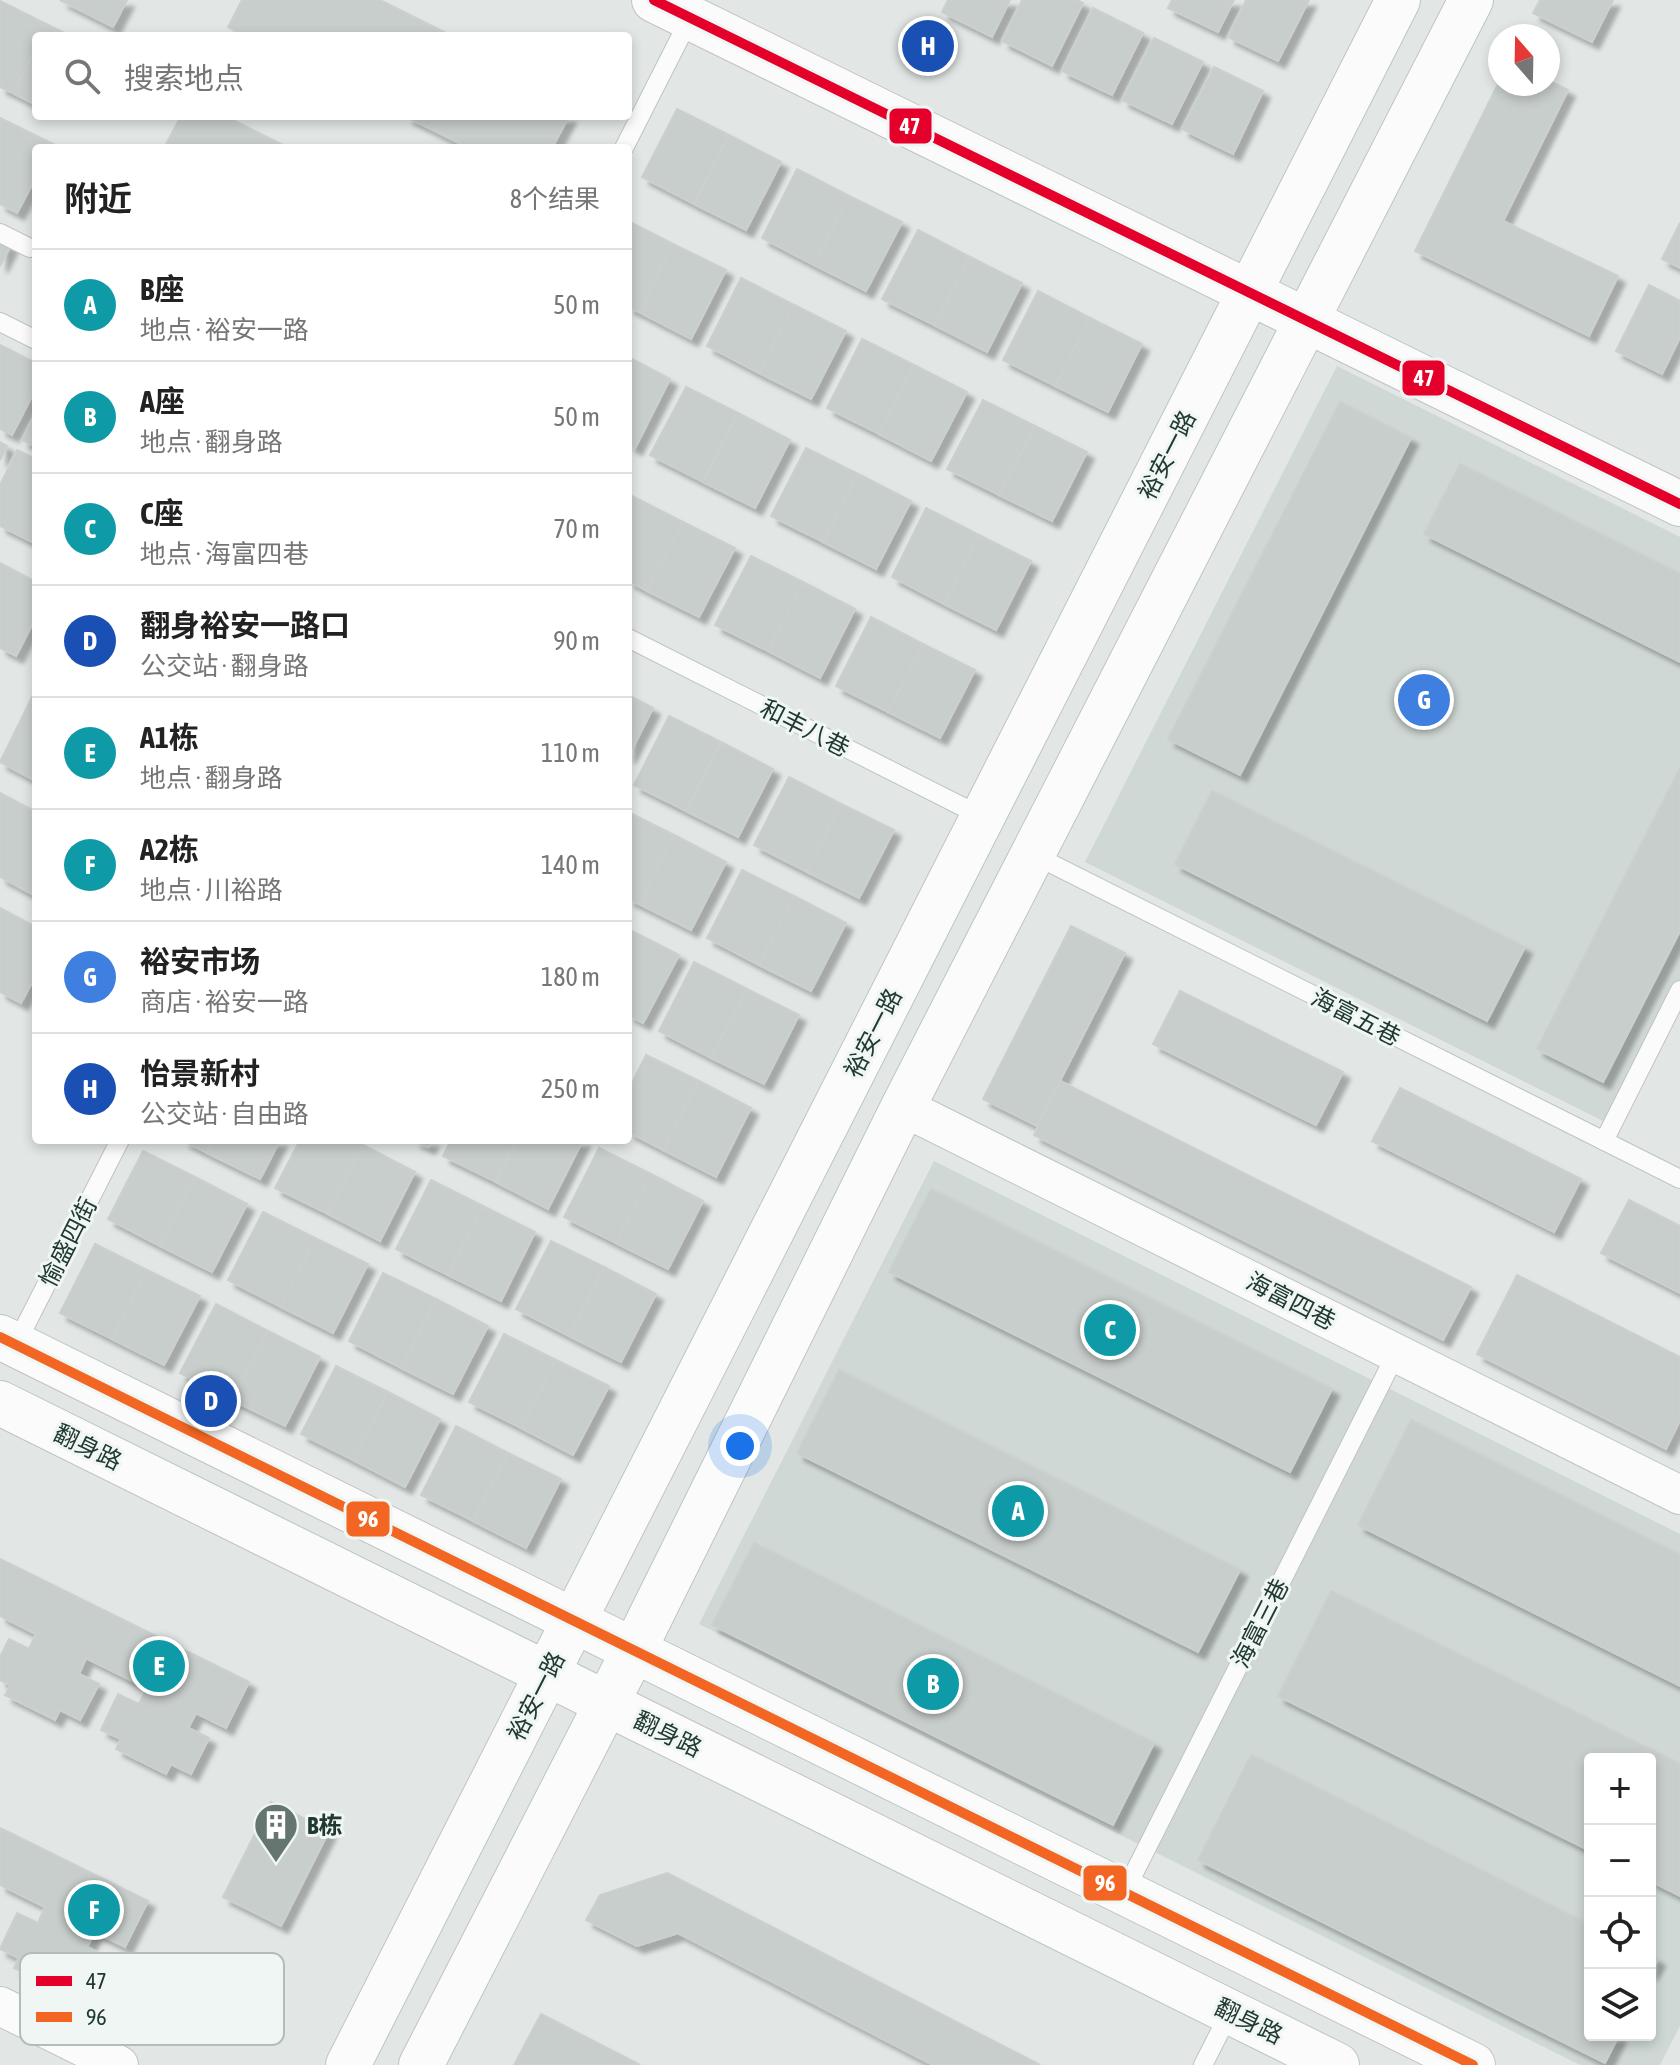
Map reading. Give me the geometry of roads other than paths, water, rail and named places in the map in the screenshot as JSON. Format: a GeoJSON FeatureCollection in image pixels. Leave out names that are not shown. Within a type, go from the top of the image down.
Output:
{"type":"FeatureCollection","features":[{"type":"Feature","properties":{"kind":"main road","name":"裕安一路"},"geometry":{"type":"LineString","coordinates":[[348,2065],[1398,0]]}},
{"type":"Feature","properties":{"kind":"main road"},"geometry":{"type":"LineString","coordinates":[[421,2065],[678,1563],[903,1107],[1471,0]]}},
{"type":"Feature","properties":{"kind":"main road"},"geometry":{"type":"LineString","coordinates":[[672,9],[1680,504]]}},
{"type":"Feature","properties":{"kind":"main road"},"geometry":{"type":"LineString","coordinates":[[8,1340],[1473,2065]]}},
{"type":"Feature","properties":{"kind":"main road","name":"翻身路"},"geometry":{"type":"LineString","coordinates":[[0,1403],[1337,2065]]}},
{"type":"Feature","properties":{"kind":"main road"},"geometry":{"type":"LineString","coordinates":[[477,1572],[511,1582],[541,1583],[570,1575],[598,1557],[620,1531]]}},
{"type":"Feature","properties":{"kind":"main road"},"geometry":{"type":"LineString","coordinates":[[678,1563],[672,1591],[672,1621],[681,1650],[699,1675],[724,1695]]}},
{"type":"Feature","properties":{"kind":"main road"},"geometry":{"type":"LineString","coordinates":[[451,1627],[481,1650],[504,1688],[509,1709],[497,1772]]}},
{"type":"Feature","properties":{"kind":"main road"},"geometry":{"type":"LineString","coordinates":[[561,1793],[584,1768],[611,1748],[643,1739],[676,1742],[709,1754]]}},
{"type":"Feature","properties":{"kind":"street","name":"海富四巷"},"geometry":{"type":"LineString","coordinates":[[903,1107],[1680,1495]]}},
{"type":"Feature","properties":{"kind":"street"},"geometry":{"type":"LineString","coordinates":[[0,2006],[20,2016]]}},
{"type":"Feature","properties":{"kind":"street"},"geometry":{"type":"LineString","coordinates":[[79,2045],[119,2065]]}},
{"type":"Feature","properties":{"kind":"lane"},"geometry":{"type":"LineString","coordinates":[[625,144],[672,9]]}},
{"type":"Feature","properties":{"kind":"lane"},"geometry":{"type":"LineString","coordinates":[[0,233],[30,248]]}},
{"type":"Feature","properties":{"kind":"lane"},"geometry":{"type":"LineString","coordinates":[[0,322],[32,338]]}},
{"type":"Feature","properties":{"kind":"lane","name":"和丰八巷"},"geometry":{"type":"LineString","coordinates":[[632,640],[983,817]]}},
{"type":"Feature","properties":{"kind":"lane","name":"海富五巷"},"geometry":{"type":"LineString","coordinates":[[1032,854],[1680,1179]]}},
{"type":"Feature","properties":{"kind":"lane"},"geometry":{"type":"LineString","coordinates":[[1604,1141],[1680,990]]}},
{"type":"Feature","properties":{"kind":"lane","name":"愉盛四街"},"geometry":{"type":"LineString","coordinates":[[8,1340],[118,1144]]}},
{"type":"Feature","properties":{"kind":"lane","name":"海富三巷"},"geometry":{"type":"LineString","coordinates":[[1124,1893],[1396,1354]]}},
{"type":"Feature","properties":{"kind":"lane"},"geometry":{"type":"LineString","coordinates":[[1203,2065],[1230,2012]]}},
{"type":"Feature","properties":{"kind":"place","name":"怡景新村"},"geometry":{"type":"Point","coordinates":[928,46]}},
{"type":"Feature","properties":{"kind":"place","name":"裕安市场"},"geometry":{"type":"Point","coordinates":[1424,700]}},
{"type":"Feature","properties":{"kind":"place","name":"C座"},"geometry":{"type":"Point","coordinates":[1110,1330]}},
{"type":"Feature","properties":{"kind":"place","name":"翻身裕安一路口"},"geometry":{"type":"Point","coordinates":[211,1401]}},
{"type":"Feature","properties":{"kind":"place","name":"B座"},"geometry":{"type":"Point","coordinates":[1018,1511]}},
{"type":"Feature","properties":{"kind":"place","name":"A1栋"},"geometry":{"type":"Point","coordinates":[159,1666]}},
{"type":"Feature","properties":{"kind":"place","name":"A座"},"geometry":{"type":"Point","coordinates":[933,1684]}},
{"type":"Feature","properties":{"kind":"place","name":"B栋"},"geometry":{"type":"Point","coordinates":[276,1864]}},
{"type":"Feature","properties":{"kind":"place","name":"A2栋"},"geometry":{"type":"Point","coordinates":[94,1910]}}]}
